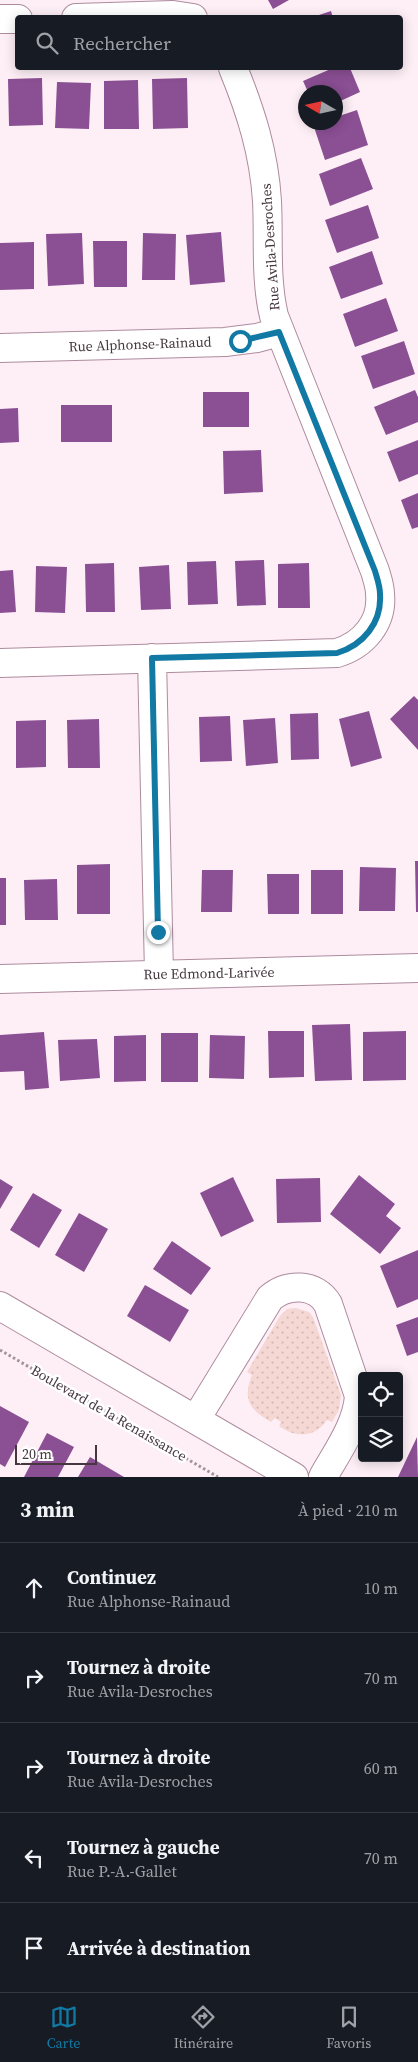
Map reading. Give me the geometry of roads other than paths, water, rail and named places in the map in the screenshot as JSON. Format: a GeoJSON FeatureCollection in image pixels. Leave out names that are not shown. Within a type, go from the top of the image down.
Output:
{"type":"FeatureCollection","features":[{"type":"Feature","properties":{"kind":"street"},"geometry":{"type":"LineString","coordinates":[[0,19],[15,19]]}},
{"type":"Feature","properties":{"kind":"street","name":"Rue Avila-Desroches"},"geometry":{"type":"LineString","coordinates":[[0,663],[337,653],[361,641],[368,634],[377,618],[380,610],[380,592],[375,571],[279,332],[271,302],[264,167],[254,121],[234,70]]}},
{"type":"Feature","properties":{"kind":"street","name":"Rue Alphonse-Rainaud"},"geometry":{"type":"LineString","coordinates":[[0,348],[225,342],[257,338],[279,332]]}},
{"type":"Feature","properties":{"kind":"street"},"geometry":{"type":"LineString","coordinates":[[152,658],[159,974]]}},
{"type":"Feature","properties":{"kind":"street","name":"Rue Edmond-Larivée"},"geometry":{"type":"LineString","coordinates":[[0,979],[418,968]]}},
{"type":"Feature","properties":{"kind":"street"},"geometry":{"type":"LineString","coordinates":[[196,1419],[270,1298],[276,1293],[290,1288],[309,1288],[318,1292],[328,1304],[359,1396],[349,1432],[323,1477]]}},
{"type":"Feature","properties":{"kind":"street"},"geometry":{"type":"LineString","coordinates":[[0,1306],[294,1477]]}}]}
